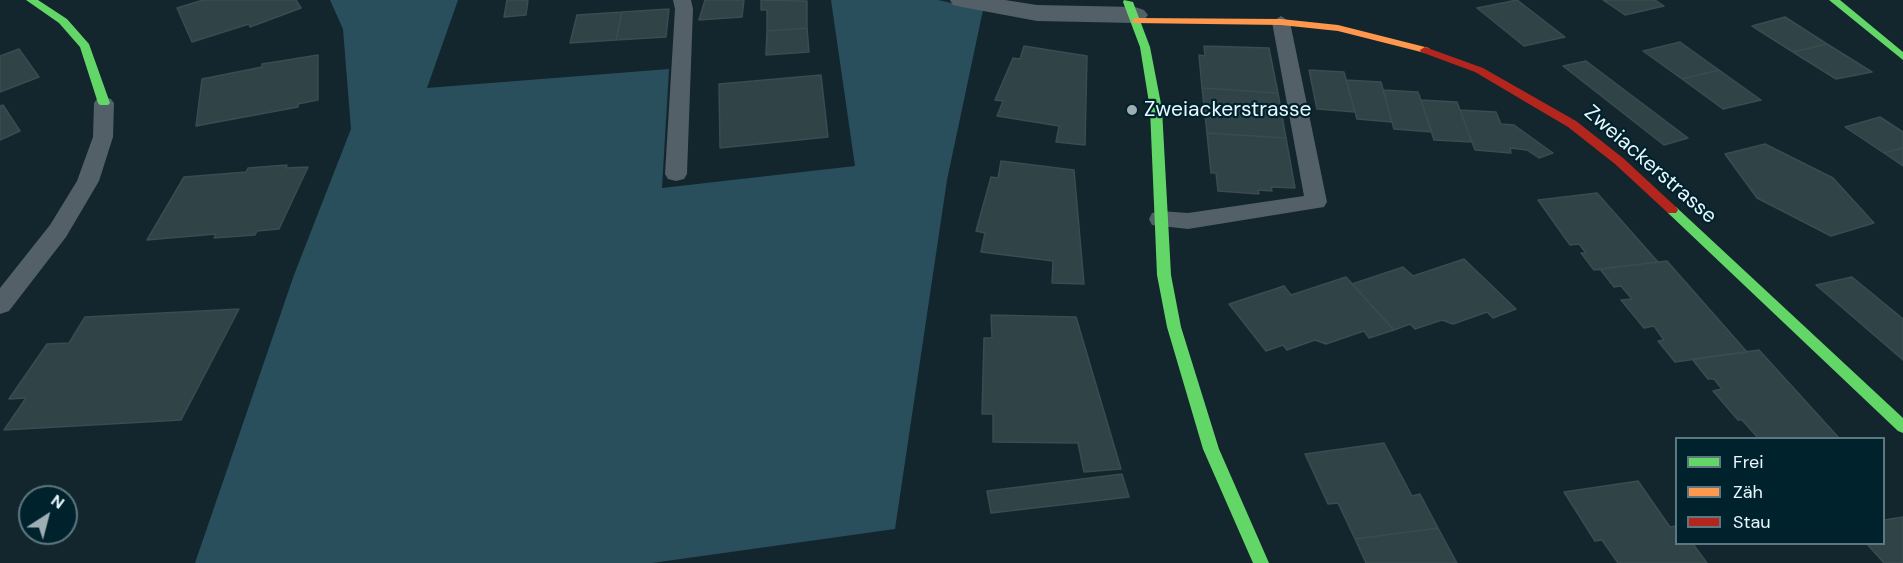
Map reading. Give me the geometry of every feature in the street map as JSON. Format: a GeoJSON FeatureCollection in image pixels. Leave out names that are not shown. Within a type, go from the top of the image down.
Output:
{"type":"FeatureCollection","features":[{"type":"Feature","properties":{"kind":"street"},"geometry":{"type":"LineString","coordinates":[[32,0],[63,21],[85,46],[94,67],[104,103]]}},
{"type":"Feature","properties":{"kind":"street"},"geometry":{"type":"LineString","coordinates":[[962,0],[1037,13],[1133,12],[1148,61],[1157,117],[1164,275],[1174,327],[1190,386],[1215,460],[1261,563]]}},
{"type":"Feature","properties":{"kind":"street"},"geometry":{"type":"LineString","coordinates":[[1834,0],[1903,57]]}},
{"type":"Feature","properties":{"kind":"street","name":"Zweiackerstrasse"},"geometry":{"type":"LineString","coordinates":[[1133,12],[1338,28],[1410,44],[1479,70],[1572,124],[1644,183],[1903,427]]}},
{"type":"Feature","properties":{"kind":"lane"},"geometry":{"type":"LineString","coordinates":[[676,174],[684,9],[682,0]]}},
{"type":"Feature","properties":{"kind":"lane"},"geometry":{"type":"LineString","coordinates":[[1160,219],[1188,221],[1316,202],[1281,22]]}},
{"type":"Feature","properties":{"kind":"lane"},"geometry":{"type":"LineString","coordinates":[[0,304],[58,231],[88,181],[103,137],[104,103]]}},
{"type":"Feature","properties":{"kind":"shaded area"},"geometry":{"type":"Polygon","coordinates":[[[330,0],[458,0],[427,88],[669,69],[662,188],[855,166],[831,0],[938,0],[983,10],[947,180],[895,529],[652,563],[195,563],[294,275],[351,129],[343,29],[330,0]]]}},
{"type":"Feature","properties":{"kind":"building"},"geometry":{"type":"Polygon","coordinates":[[[203,0],[296,0],[301,8],[250,27],[249,24],[192,42],[177,8],[203,0]]]}},
{"type":"Feature","properties":{"kind":"building"},"geometry":{"type":"Polygon","coordinates":[[[507,0],[528,0],[526,15],[504,17],[507,0]]]}},
{"type":"Feature","properties":{"kind":"building"},"geometry":{"type":"Polygon","coordinates":[[[705,0],[744,0],[742,17],[699,20],[705,0]]]}},
{"type":"Feature","properties":{"kind":"building"},"geometry":{"type":"Polygon","coordinates":[[[761,0],[807,1],[807,28],[767,31],[767,10],[761,10],[761,0]]]}},
{"type":"Feature","properties":{"kind":"building"},"geometry":{"type":"Polygon","coordinates":[[[1517,0],[1565,37],[1524,46],[1477,8],[1517,0]]]}},
{"type":"Feature","properties":{"kind":"building"},"geometry":{"type":"Polygon","coordinates":[[[1603,0],[1655,0],[1664,6],[1625,15],[1603,0]]]}},
{"type":"Feature","properties":{"kind":"building"},"geometry":{"type":"Polygon","coordinates":[[[669,9],[666,37],[616,40],[622,12],[669,9]]]}},
{"type":"Feature","properties":{"kind":"building"},"geometry":{"type":"Polygon","coordinates":[[[622,12],[616,40],[570,43],[577,15],[622,12]]]}},
{"type":"Feature","properties":{"kind":"building"},"geometry":{"type":"Polygon","coordinates":[[[1785,17],[1827,44],[1793,52],[1752,26],[1785,17]]]}},
{"type":"Feature","properties":{"kind":"building"},"geometry":{"type":"Polygon","coordinates":[[[807,28],[809,52],[766,55],[767,31],[807,28]]]}},
{"type":"Feature","properties":{"kind":"building"},"geometry":{"type":"Polygon","coordinates":[[[1680,42],[1719,70],[1682,79],[1643,51],[1680,42]]]}},
{"type":"Feature","properties":{"kind":"building"},"geometry":{"type":"Polygon","coordinates":[[[1827,44],[1872,72],[1836,79],[1793,52],[1827,44]]]}},
{"type":"Feature","properties":{"kind":"building"},"geometry":{"type":"Polygon","coordinates":[[[1024,46],[1087,56],[1085,145],[1056,142],[1059,126],[997,116],[1003,101],[995,100],[1013,58],[1020,59],[1024,46]]]}},
{"type":"Feature","properties":{"kind":"building"},"geometry":{"type":"Polygon","coordinates":[[[1204,46],[1269,48],[1278,93],[1202,88],[1199,55],[1205,56],[1204,46]]]}},
{"type":"Feature","properties":{"kind":"building"},"geometry":{"type":"Polygon","coordinates":[[[19,49],[39,77],[0,92],[0,56],[19,49]]]}},
{"type":"Feature","properties":{"kind":"building"},"geometry":{"type":"Polygon","coordinates":[[[318,55],[318,100],[298,104],[298,107],[196,126],[202,79],[262,67],[262,64],[318,55]]]}},
{"type":"Feature","properties":{"kind":"building"},"geometry":{"type":"Polygon","coordinates":[[[1586,61],[1688,138],[1664,145],[1563,66],[1586,61]]]}},
{"type":"Feature","properties":{"kind":"building"},"geometry":{"type":"Polygon","coordinates":[[[1309,70],[1344,72],[1355,112],[1317,109],[1309,70]]]}},
{"type":"Feature","properties":{"kind":"building"},"geometry":{"type":"Polygon","coordinates":[[[1719,70],[1761,100],[1723,109],[1682,79],[1719,70]]]}},
{"type":"Feature","properties":{"kind":"building"},"geometry":{"type":"Polygon","coordinates":[[[821,75],[828,137],[720,148],[719,84],[821,75]]]}},
{"type":"Feature","properties":{"kind":"building"},"geometry":{"type":"Polygon","coordinates":[[[1346,80],[1381,82],[1392,122],[1357,119],[1346,80]]]}},
{"type":"Feature","properties":{"kind":"building"},"geometry":{"type":"Polygon","coordinates":[[[1202,88],[1278,93],[1286,138],[1207,133],[1202,88]]]}},
{"type":"Feature","properties":{"kind":"building"},"geometry":{"type":"Polygon","coordinates":[[[1383,90],[1418,92],[1432,132],[1394,129],[1383,90]]]}},
{"type":"Feature","properties":{"kind":"building"},"geometry":{"type":"Polygon","coordinates":[[[1421,100],[1457,102],[1472,142],[1434,140],[1421,100]]]}},
{"type":"Feature","properties":{"kind":"building"},"geometry":{"type":"Polygon","coordinates":[[[3,105],[20,131],[0,140],[0,106],[3,105]]]}},
{"type":"Feature","properties":{"kind":"building"},"geometry":{"type":"Polygon","coordinates":[[[1460,110],[1496,112],[1501,124],[1514,125],[1553,153],[1539,158],[1527,150],[1510,148],[1511,153],[1475,150],[1460,110]]]}},
{"type":"Feature","properties":{"kind":"building"},"geometry":{"type":"Polygon","coordinates":[[[1880,117],[1903,132],[1903,148],[1884,153],[1845,127],[1880,117]]]}},
{"type":"Feature","properties":{"kind":"building"},"geometry":{"type":"Polygon","coordinates":[[[1207,133],[1286,138],[1295,188],[1271,187],[1272,191],[1258,190],[1259,194],[1218,191],[1216,173],[1211,173],[1207,133]]]}},
{"type":"Feature","properties":{"kind":"building"},"geometry":{"type":"Polygon","coordinates":[[[1765,144],[1833,178],[1874,223],[1831,236],[1757,198],[1725,154],[1765,144]]]}},
{"type":"Feature","properties":{"kind":"building"},"geometry":{"type":"Polygon","coordinates":[[[1903,148],[1903,166],[1884,153],[1903,148]]]}},
{"type":"Feature","properties":{"kind":"building"},"geometry":{"type":"Polygon","coordinates":[[[1001,161],[1074,170],[1084,284],[1052,283],[1053,261],[981,252],[985,233],[976,231],[991,177],[998,178],[1001,161]]]}},
{"type":"Feature","properties":{"kind":"building"},"geometry":{"type":"Polygon","coordinates":[[[287,165],[286,168],[308,167],[279,229],[257,231],[255,235],[214,238],[216,234],[147,240],[184,177],[246,172],[248,168],[287,165]]]}},
{"type":"Feature","properties":{"kind":"building"},"geometry":{"type":"Polygon","coordinates":[[[1597,193],[1658,262],[1594,270],[1581,253],[1586,253],[1579,244],[1570,245],[1538,200],[1597,193]]]}},
{"type":"Feature","properties":{"kind":"building"},"geometry":{"type":"Polygon","coordinates":[[[1464,259],[1516,309],[1493,318],[1487,312],[1453,324],[1442,320],[1415,329],[1410,324],[1394,330],[1352,284],[1403,267],[1413,276],[1464,259]]]}},
{"type":"Feature","properties":{"kind":"building"},"geometry":{"type":"Polygon","coordinates":[[[1667,261],[1747,352],[1675,362],[1658,341],[1664,340],[1654,326],[1644,328],[1621,300],[1632,299],[1621,286],[1614,287],[1600,269],[1667,261]]]}},
{"type":"Feature","properties":{"kind":"building"},"geometry":{"type":"Polygon","coordinates":[[[1346,277],[1394,330],[1369,338],[1364,331],[1326,344],[1315,340],[1287,350],[1283,345],[1266,351],[1229,304],[1284,286],[1291,295],[1346,277]]]}},
{"type":"Feature","properties":{"kind":"building"},"geometry":{"type":"Polygon","coordinates":[[[1852,277],[1903,319],[1903,360],[1816,285],[1852,277]]]}},
{"type":"Feature","properties":{"kind":"building"},"geometry":{"type":"Polygon","coordinates":[[[239,309],[181,420],[4,430],[26,398],[9,399],[47,344],[69,343],[85,317],[239,309]]]}},
{"type":"Feature","properties":{"kind":"building"},"geometry":{"type":"Polygon","coordinates":[[[991,315],[1076,317],[1121,469],[1084,472],[1078,443],[993,442],[993,414],[982,414],[984,338],[992,338],[991,315]]]}},
{"type":"Feature","properties":{"kind":"building"},"geometry":{"type":"Polygon","coordinates":[[[1759,350],[1838,437],[1757,437],[1742,420],[1738,420],[1713,391],[1722,389],[1714,379],[1708,379],[1692,359],[1759,350]]]}},
{"type":"Feature","properties":{"kind":"building"},"geometry":{"type":"Polygon","coordinates":[[[1384,443],[1412,496],[1420,494],[1438,528],[1355,539],[1338,503],[1328,504],[1305,454],[1384,443]]]}},
{"type":"Feature","properties":{"kind":"building"},"geometry":{"type":"Polygon","coordinates":[[[1122,474],[1129,497],[991,513],[987,491],[1122,474]]]}},
{"type":"Feature","properties":{"kind":"building"},"geometry":{"type":"Polygon","coordinates":[[[1638,481],[1670,527],[1675,526],[1675,545],[1694,545],[1707,563],[1618,563],[1602,540],[1595,541],[1564,492],[1638,481]]]}},
{"type":"Feature","properties":{"kind":"building"},"geometry":{"type":"Polygon","coordinates":[[[1903,517],[1903,563],[1884,563],[1868,545],[1885,545],[1885,520],[1903,517]]]}},
{"type":"Feature","properties":{"kind":"building"},"geometry":{"type":"Polygon","coordinates":[[[1438,528],[1457,563],[1366,563],[1355,539],[1438,528]]]}},
{"type":"Feature","properties":{"kind":"traffic: fast"},"geometry":{"type":"LineString","coordinates":[[31,0],[63,21],[85,46],[104,103]]}},
{"type":"Feature","properties":{"kind":"traffic: fast"},"geometry":{"type":"LineString","coordinates":[[1834,0],[1903,57]]}},
{"type":"Feature","properties":{"kind":"traffic: fast"},"geometry":{"type":"LineString","coordinates":[[1128,2],[1145,47],[1156,109],[1164,275],[1174,327],[1211,449],[1261,563]]}},
{"type":"Feature","properties":{"kind":"traffic: fast"},"geometry":{"type":"LineString","coordinates":[[1672,210],[1903,427]]}},
{"type":"Feature","properties":{"kind":"traffic: slow"},"geometry":{"type":"LineString","coordinates":[[1137,21],[1281,22],[1338,28],[1425,50]]}},
{"type":"Feature","properties":{"kind":"traffic: jam"},"geometry":{"type":"LineString","coordinates":[[1425,50],[1479,70],[1572,124],[1619,161],[1672,210]]}},
{"type":"Feature","properties":{"kind":"place","name":"Zweiackerstrasse"},"geometry":{"type":"Point","coordinates":[1132,110]}}]}
